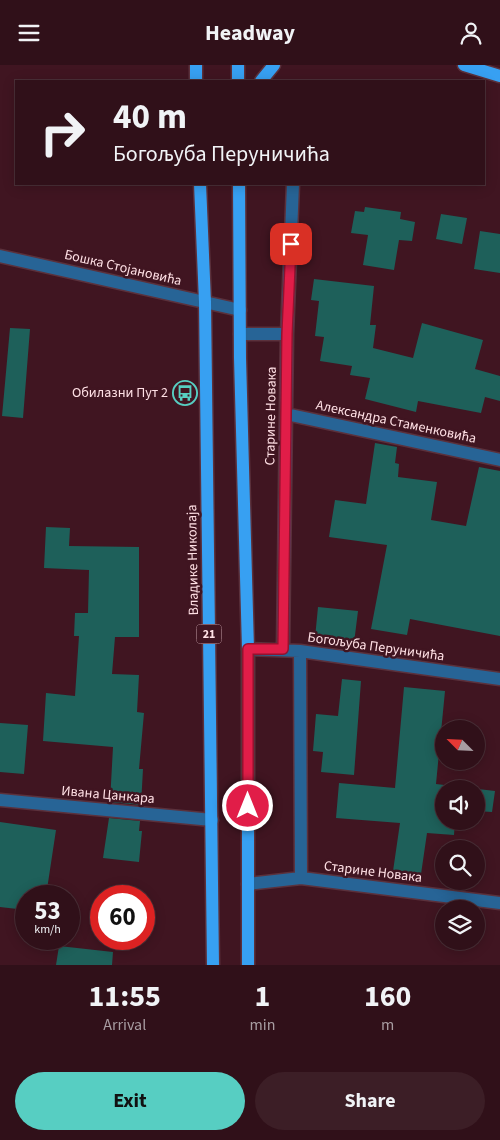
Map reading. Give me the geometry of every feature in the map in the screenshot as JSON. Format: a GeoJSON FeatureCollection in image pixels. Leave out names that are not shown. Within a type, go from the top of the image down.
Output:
{"type":"FeatureCollection","features":[{"type":"Feature","properties":{"kind":"main road"},"geometry":{"type":"LineString","coordinates":[[196,65],[196,80]]}},
{"type":"Feature","properties":{"kind":"main road"},"geometry":{"type":"LineString","coordinates":[[238,65],[238,80]]}},
{"type":"Feature","properties":{"kind":"main road"},"geometry":{"type":"LineString","coordinates":[[262,80],[274,65]]}},
{"type":"Feature","properties":{"kind":"main road"},"geometry":{"type":"LineString","coordinates":[[464,65],[500,76]]}},
{"type":"Feature","properties":{"kind":"main road","name":"Владике Николаја"},"geometry":{"type":"LineString","coordinates":[[200,185],[205,302],[213,965]]}},
{"type":"Feature","properties":{"kind":"main road"},"geometry":{"type":"LineString","coordinates":[[239,185],[240,334],[248,649],[248,965]]}},
{"type":"Feature","properties":{"kind":"street","name":"Старине Новака"},"geometry":{"type":"LineString","coordinates":[[283,649],[287,334],[293,185]]}},
{"type":"Feature","properties":{"kind":"street","name":"Бошка Стојановића"},"geometry":{"type":"LineString","coordinates":[[0,256],[240,310]]}},
{"type":"Feature","properties":{"kind":"street"},"geometry":{"type":"LineString","coordinates":[[240,334],[287,334]]}},
{"type":"Feature","properties":{"kind":"street","name":"Александра Стаменковића"},"geometry":{"type":"LineString","coordinates":[[286,414],[500,460]]}},
{"type":"Feature","properties":{"kind":"street","name":"Богољуба Перуничића"},"geometry":{"type":"LineString","coordinates":[[248,649],[300,651],[500,679]]}},
{"type":"Feature","properties":{"kind":"street"},"geometry":{"type":"LineString","coordinates":[[300,651],[301,878]]}},
{"type":"Feature","properties":{"kind":"street","name":"Ивана Цанкара"},"geometry":{"type":"LineString","coordinates":[[0,800],[212,820]]}},
{"type":"Feature","properties":{"kind":"street","name":"Старине Новака"},"geometry":{"type":"LineString","coordinates":[[248,885],[301,878],[500,903]]}},
{"type":"Feature","properties":{"kind":"building"},"geometry":{"type":"Polygon","coordinates":[[[365,207],[401,212],[400,219],[415,222],[412,241],[399,240],[394,270],[363,265],[368,235],[351,233],[355,211],[364,212],[365,207]]]}},
{"type":"Feature","properties":{"kind":"building"},"geometry":{"type":"Polygon","coordinates":[[[441,214],[467,218],[462,244],[436,239],[441,214]]]}},
{"type":"Feature","properties":{"kind":"building"},"geometry":{"type":"Polygon","coordinates":[[[480,231],[500,234],[500,273],[474,269],[480,231]]]}},
{"type":"Feature","properties":{"kind":"building"},"geometry":{"type":"Polygon","coordinates":[[[314,279],[374,286],[370,325],[376,325],[373,348],[413,358],[422,323],[483,340],[475,369],[500,376],[500,401],[485,397],[481,413],[418,401],[416,412],[365,399],[370,378],[350,375],[352,366],[320,361],[324,337],[315,336],[319,301],[311,300],[314,279]]]}},
{"type":"Feature","properties":{"kind":"building"},"geometry":{"type":"Polygon","coordinates":[[[10,328],[30,329],[23,418],[2,416],[10,328]]]}},
{"type":"Feature","properties":{"kind":"building"},"geometry":{"type":"Polygon","coordinates":[[[375,443],[397,447],[395,463],[399,464],[398,477],[437,482],[431,520],[466,526],[479,467],[500,471],[500,636],[410,619],[407,635],[371,629],[387,545],[329,537],[335,500],[366,504],[375,443]]]}},
{"type":"Feature","properties":{"kind":"building"},"geometry":{"type":"Polygon","coordinates":[[[46,527],[70,528],[69,546],[139,547],[139,637],[115,637],[112,674],[139,675],[137,712],[144,713],[139,769],[143,769],[141,805],[110,802],[113,747],[43,741],[46,693],[75,696],[79,636],[74,636],[75,613],[88,613],[89,570],[44,568],[46,527]]]}},
{"type":"Feature","properties":{"kind":"building"},"geometry":{"type":"Polygon","coordinates":[[[318,607],[358,611],[354,643],[315,638],[318,607]]]}},
{"type":"Feature","properties":{"kind":"building"},"geometry":{"type":"Polygon","coordinates":[[[342,679],[361,681],[354,775],[321,772],[323,752],[313,751],[316,714],[338,716],[342,679]]]}},
{"type":"Feature","properties":{"kind":"building"},"geometry":{"type":"Polygon","coordinates":[[[404,687],[445,691],[442,720],[435,720],[435,770],[437,770],[435,780],[435,830],[454,830],[454,835],[427,833],[420,881],[392,878],[400,823],[336,818],[339,783],[395,788],[404,687]]]}},
{"type":"Feature","properties":{"kind":"building"},"geometry":{"type":"Polygon","coordinates":[[[0,723],[28,725],[24,774],[0,772],[0,723]]]}},
{"type":"Feature","properties":{"kind":"building"},"geometry":{"type":"Polygon","coordinates":[[[485,790],[495,791],[492,812],[485,812],[485,790]]]}},
{"type":"Feature","properties":{"kind":"building"},"geometry":{"type":"Polygon","coordinates":[[[109,818],[140,821],[139,831],[142,831],[139,862],[103,858],[109,818]]]}},
{"type":"Feature","properties":{"kind":"building"},"geometry":{"type":"Polygon","coordinates":[[[0,822],[56,830],[48,885],[15,885],[15,909],[0,907],[0,822]]]}},
{"type":"Feature","properties":{"kind":"building"},"geometry":{"type":"Polygon","coordinates":[[[80,948],[113,952],[112,965],[56,965],[58,950],[80,950],[80,948]]]}},
{"type":"Feature","properties":{"kind":"place","name":"Обилазни Пут 2"},"geometry":{"type":"Point","coordinates":[185,393]}},
{"type":"Feature","properties":{"kind":"route"},"geometry":{"type":"LineString","coordinates":[[248,806],[248,649],[283,649],[287,334],[290,304],[291,244]]}}]}
